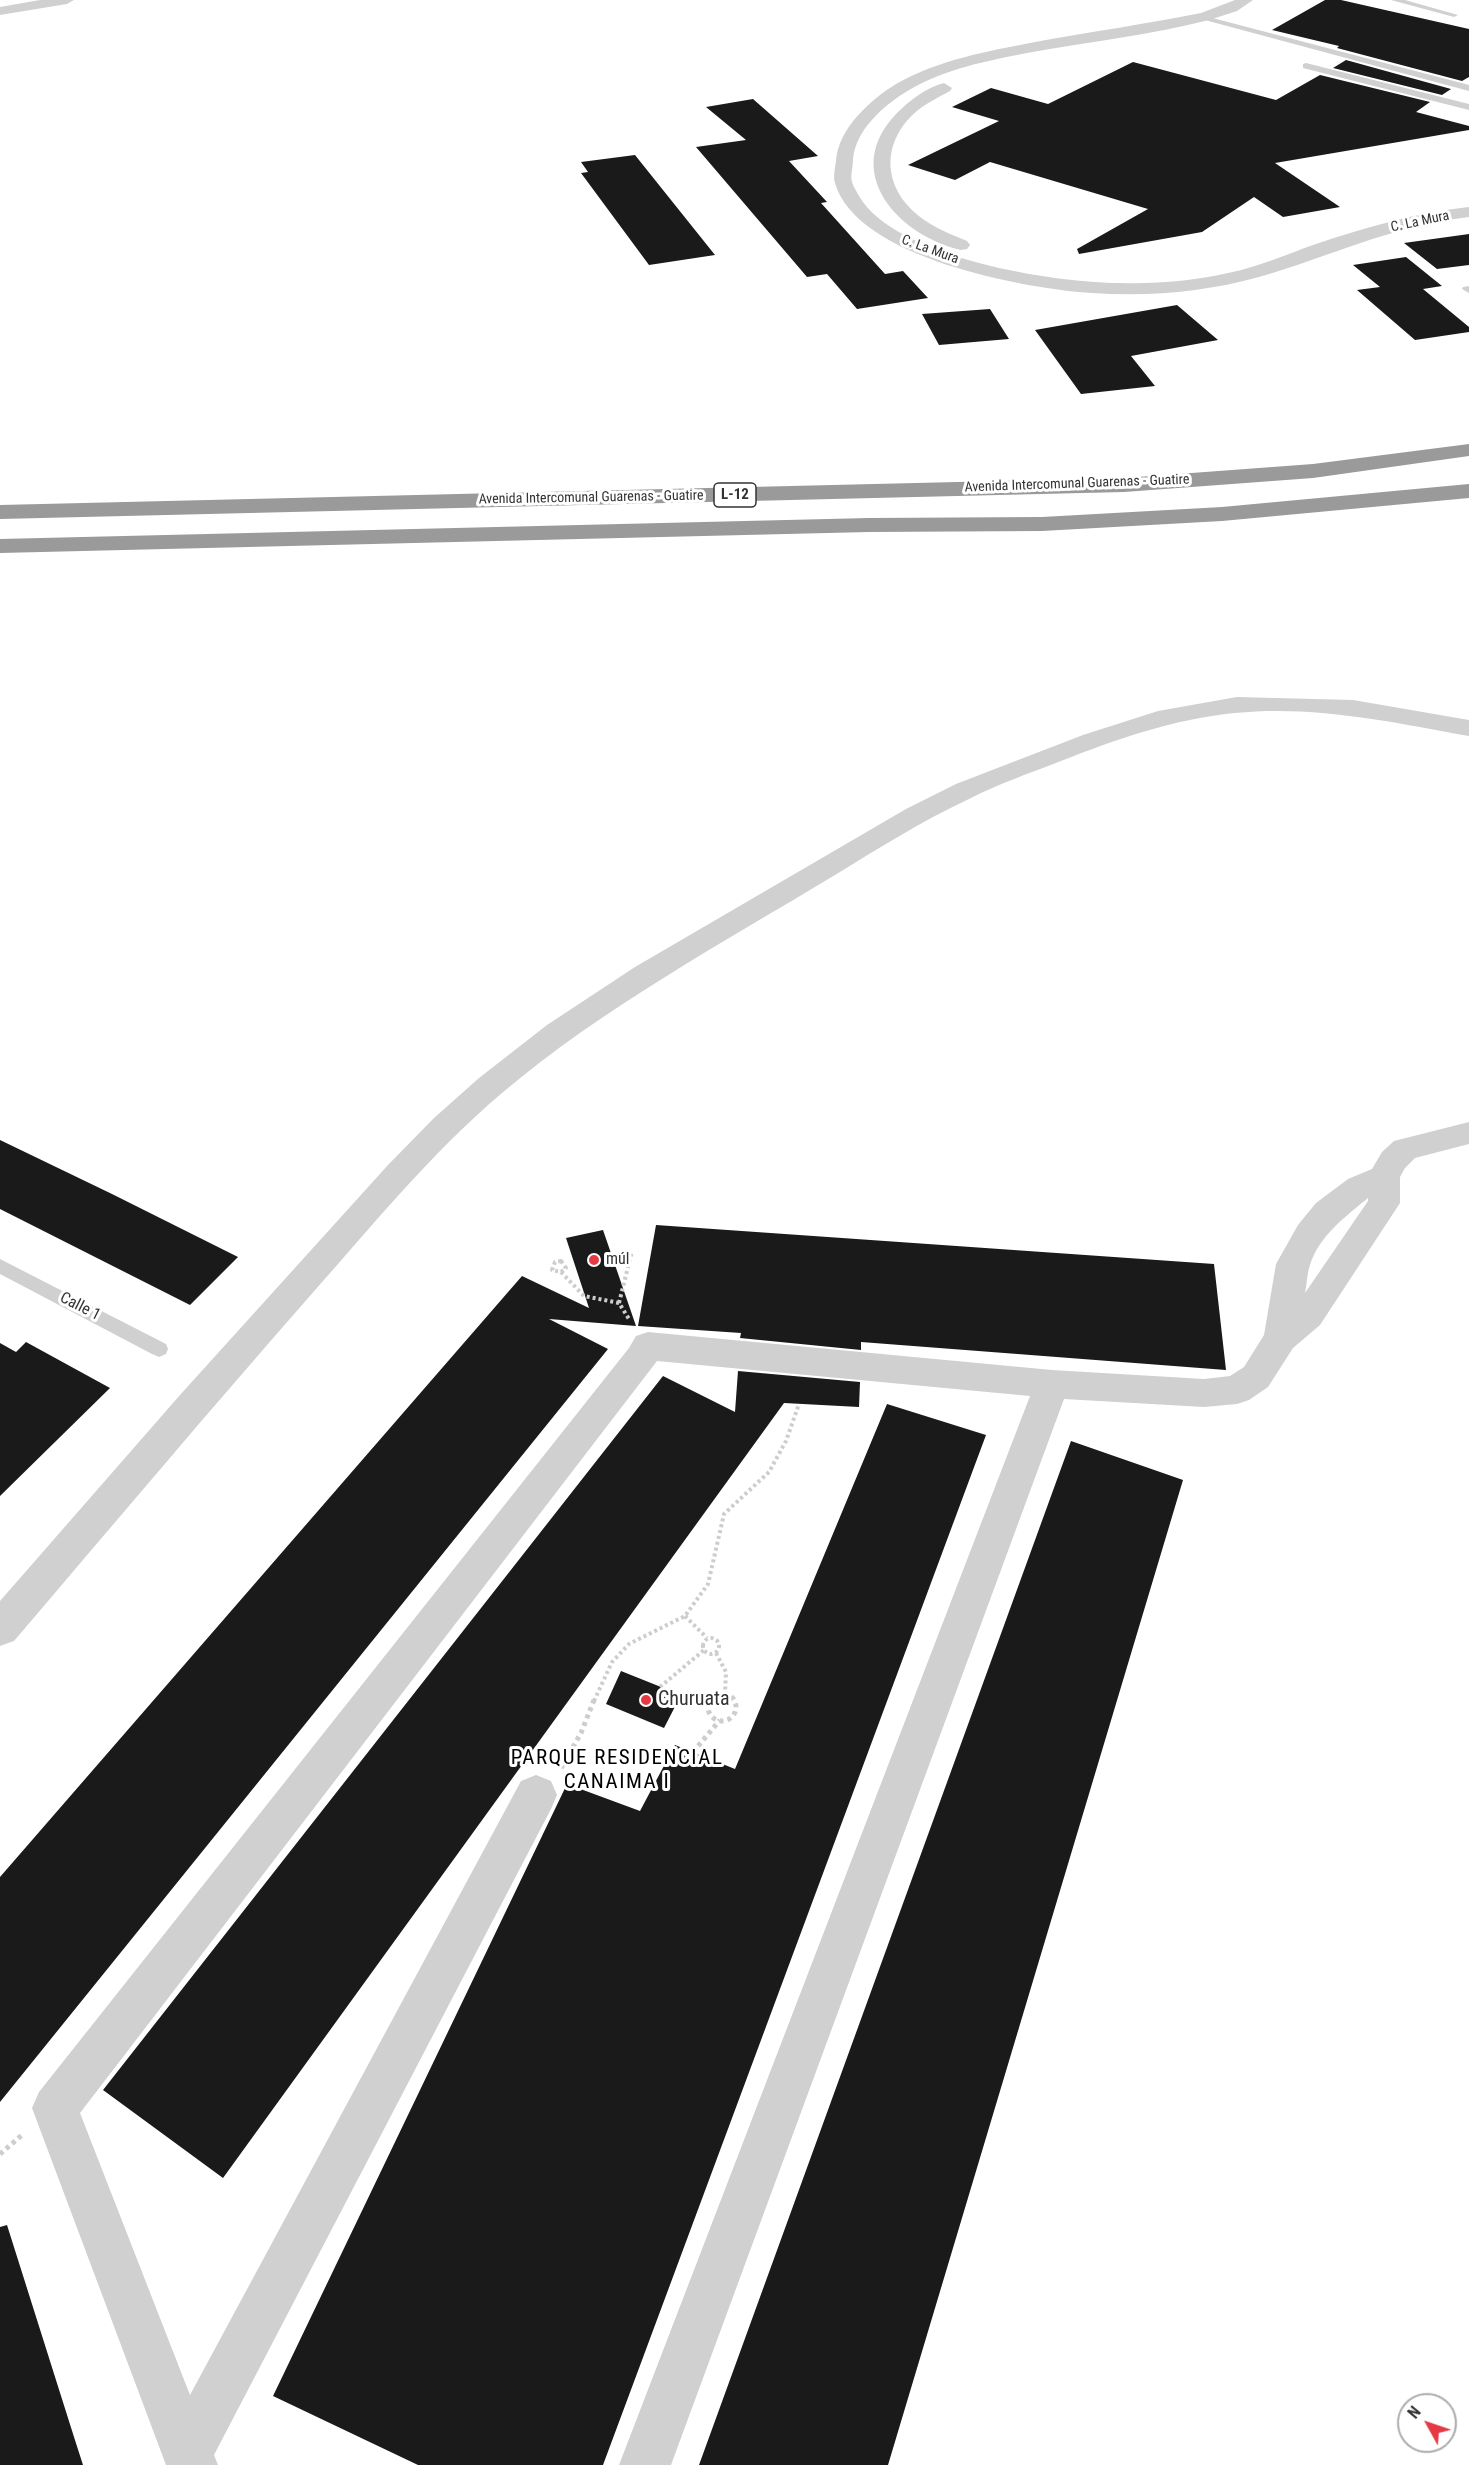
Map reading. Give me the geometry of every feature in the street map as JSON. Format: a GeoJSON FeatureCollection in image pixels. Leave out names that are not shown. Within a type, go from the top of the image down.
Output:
{"type":"FeatureCollection","features":[{"type":"Feature","properties":{"kind":"highway","name":"Avenida Intercomunal Guarenas - Guatire"},"geometry":{"type":"LineString","coordinates":[[0,512],[1124,485],[1313,471],[1469,450]]}},
{"type":"Feature","properties":{"kind":"highway","name":"Avenida Intercomunal Guarenas - Guatire"},"geometry":{"type":"LineString","coordinates":[[0,546],[834,526],[1042,524],[1222,514],[1469,491]]}},
{"type":"Feature","properties":{"kind":"street"},"geometry":{"type":"LineString","coordinates":[[0,11],[67,0]]}},
{"type":"Feature","properties":{"kind":"street","name":"C. La Mura"},"geometry":{"type":"LineString","coordinates":[[1246,0],[1232,8],[1204,17],[996,55],[957,65],[905,86],[870,112],[848,144],[841,168],[850,198],[865,216],[884,232],[909,245],[1017,278],[1070,286],[1120,288],[1172,287],[1221,281],[1378,231],[1415,221],[1469,213]]}},
{"type":"Feature","properties":{"kind":"street"},"geometry":{"type":"LineString","coordinates":[[1093,270],[1028,264],[994,256],[956,243],[907,215],[882,182],[879,164],[881,144],[891,128],[909,110],[934,92],[967,77],[1037,57],[1157,39],[1227,24],[1264,5]]}},
{"type":"Feature","properties":{"kind":"street"},"geometry":{"type":"LineString","coordinates":[[1392,209],[1469,199]]}},
{"type":"Feature","properties":{"kind":"street"},"geometry":{"type":"LineString","coordinates":[[0,1629],[201,1396],[399,1173],[437,1134],[490,1086],[558,1032],[645,974],[915,815],[965,790],[1092,740],[1167,716],[1237,705],[1293,705],[1353,708],[1469,728]]}},
{"type":"Feature","properties":{"kind":"street"},"geometry":{"type":"LineString","coordinates":[[190,2459],[55,2108],[634,1367],[648,1346],[1052,1384],[1204,1393],[1237,1390],[1256,1377],[1281,1338],[1308,1316],[1384,1203],[1384,1177],[1393,1160],[1405,1149],[1469,1133]]}},
{"type":"Feature","properties":{"kind":"street"},"geometry":{"type":"LineString","coordinates":[[1281,1338],[1293,1264],[1310,1234],[1328,1212],[1359,1187],[1384,1177]]}},
{"type":"Feature","properties":{"kind":"street"},"geometry":{"type":"LineString","coordinates":[[645,2465],[1052,1384]]}},
{"type":"Feature","properties":{"kind":"street"},"geometry":{"type":"LineString","coordinates":[[190,2459],[536,1795]]}},
{"type":"Feature","properties":{"kind":"lane"},"geometry":{"type":"LineString","coordinates":[[1395,0],[1454,15]]}},
{"type":"Feature","properties":{"kind":"lane"},"geometry":{"type":"LineString","coordinates":[[1204,17],[1469,88]]}},
{"type":"Feature","properties":{"kind":"lane"},"geometry":{"type":"LineString","coordinates":[[1306,66],[1469,107]]}},
{"type":"Feature","properties":{"kind":"lane","name":"Calle 1"},"geometry":{"type":"LineString","coordinates":[[0,1266],[159,1348]]}},
{"type":"Feature","properties":{"kind":"path"},"geometry":{"type":"LineString","coordinates":[[619,1303],[632,1251]]}},
{"type":"Feature","properties":{"kind":"path"},"geometry":{"type":"LineString","coordinates":[[561,1272],[584,1296],[619,1303],[648,1346]]}},
{"type":"Feature","properties":{"kind":"path"},"geometry":{"type":"LineString","coordinates":[[536,1795],[569,1757],[612,1662],[629,1644],[685,1616],[708,1584],[724,1514],[768,1472],[786,1441],[799,1404]]}},
{"type":"Feature","properties":{"kind":"path"},"geometry":{"type":"LineString","coordinates":[[685,1616],[707,1638],[714,1638],[719,1642],[720,1648],[716,1653],[709,1654],[704,1650],[702,1644],[707,1638]]}},
{"type":"Feature","properties":{"kind":"path"},"geometry":{"type":"LineString","coordinates":[[660,1687],[704,1650]]}},
{"type":"Feature","properties":{"kind":"path"},"geometry":{"type":"LineString","coordinates":[[716,1653],[723,1661],[729,1682],[725,1693]]}},
{"type":"Feature","properties":{"kind":"path"},"geometry":{"type":"LineString","coordinates":[[693,1752],[720,1720],[729,1718],[735,1713],[736,1705],[733,1698],[725,1693],[716,1694],[709,1700],[707,1709],[712,1716],[720,1720]]}},
{"type":"Feature","properties":{"kind":"building"},"geometry":{"type":"Polygon","coordinates":[[[1325,0],[1341,0],[1469,29],[1469,77],[1462,81],[1337,48],[1339,46],[1272,30],[1325,0]]]}},
{"type":"Feature","properties":{"kind":"building"},"geometry":{"type":"Polygon","coordinates":[[[1346,60],[1451,89],[1442,95],[1333,68],[1346,60]]]}},
{"type":"Feature","properties":{"kind":"building"},"geometry":{"type":"Polygon","coordinates":[[[1133,62],[1276,100],[1320,75],[1430,102],[1416,112],[1469,126],[1469,130],[1275,163],[1340,207],[1283,217],[1254,197],[1202,232],[1079,254],[1077,249],[1148,209],[990,162],[955,180],[908,165],[999,121],[952,107],[991,88],[1048,104],[1133,62]]]}},
{"type":"Feature","properties":{"kind":"building"},"geometry":{"type":"Polygon","coordinates":[[[753,99],[818,156],[789,161],[827,202],[821,203],[885,274],[903,271],[928,298],[857,309],[827,274],[807,277],[696,147],[746,140],[706,107],[753,99]]]}},
{"type":"Feature","properties":{"kind":"building"},"geometry":{"type":"Polygon","coordinates":[[[635,155],[715,255],[649,265],[581,173],[588,172],[581,162],[635,155]]]}},
{"type":"Feature","properties":{"kind":"building"},"geometry":{"type":"Polygon","coordinates":[[[1469,234],[1469,265],[1437,269],[1404,243],[1469,234]]]}},
{"type":"Feature","properties":{"kind":"building"},"geometry":{"type":"Polygon","coordinates":[[[1406,257],[1442,286],[1423,289],[1469,327],[1469,332],[1415,340],[1357,290],[1380,287],[1353,265],[1406,257]]]}},
{"type":"Feature","properties":{"kind":"building"},"geometry":{"type":"Polygon","coordinates":[[[1177,305],[1218,340],[1131,356],[1155,386],[1081,394],[1035,330],[1177,305]]]}},
{"type":"Feature","properties":{"kind":"building"},"geometry":{"type":"Polygon","coordinates":[[[990,309],[1009,339],[939,345],[922,314],[990,309]]]}},
{"type":"Feature","properties":{"kind":"building"},"geometry":{"type":"Polygon","coordinates":[[[0,1140],[238,1257],[190,1305],[0,1209],[0,1140]]]}},
{"type":"Feature","properties":{"kind":"building"},"geometry":{"type":"Polygon","coordinates":[[[656,1225],[1214,1264],[1226,1370],[861,1342],[861,1350],[740,1338],[741,1333],[638,1326],[656,1225]]]}},
{"type":"Feature","properties":{"kind":"building"},"geometry":{"type":"Polygon","coordinates":[[[603,1230],[636,1326],[549,1319],[608,1349],[0,2102],[0,1877],[522,1276],[589,1308],[566,1238],[603,1230]]]}},
{"type":"Feature","properties":{"kind":"building"},"geometry":{"type":"Polygon","coordinates":[[[26,1342],[110,1388],[0,1496],[0,1343],[16,1352],[26,1342]]]}},
{"type":"Feature","properties":{"kind":"building"},"geometry":{"type":"Polygon","coordinates":[[[738,1371],[860,1382],[859,1407],[784,1403],[223,2178],[103,2090],[663,1376],[735,1412],[738,1371]]]}},
{"type":"Feature","properties":{"kind":"building"},"geometry":{"type":"Polygon","coordinates":[[[887,1404],[986,1435],[603,2465],[418,2465],[273,2396],[567,1784],[640,1811],[675,1745],[735,1769],[887,1404]]]}},
{"type":"Feature","properties":{"kind":"building"},"geometry":{"type":"Polygon","coordinates":[[[1071,1441],[1183,1480],[888,2465],[699,2465],[1071,1441]]]}},
{"type":"Feature","properties":{"kind":"building","name":"Churuata"},"geometry":{"type":"Polygon","coordinates":[[[621,1671],[681,1695],[664,1728],[606,1704],[621,1671]]]}},
{"type":"Feature","properties":{"kind":"building"},"geometry":{"type":"Polygon","coordinates":[[[7,2225],[83,2465],[0,2465],[0,2227],[7,2225]]]}},
{"type":"Feature","properties":{"kind":"place","name":"múl"},"geometry":{"type":"Point","coordinates":[594,1260]}},
{"type":"Feature","properties":{"kind":"place","name":"Churuata"},"geometry":{"type":"Point","coordinates":[646,1700]}},
{"type":"Feature","properties":{"kind":"district","name":"PARQUE RESIDENCIAL CANAIMA I"},"geometry":{"type":"Point","coordinates":[617,1771]}}]}
